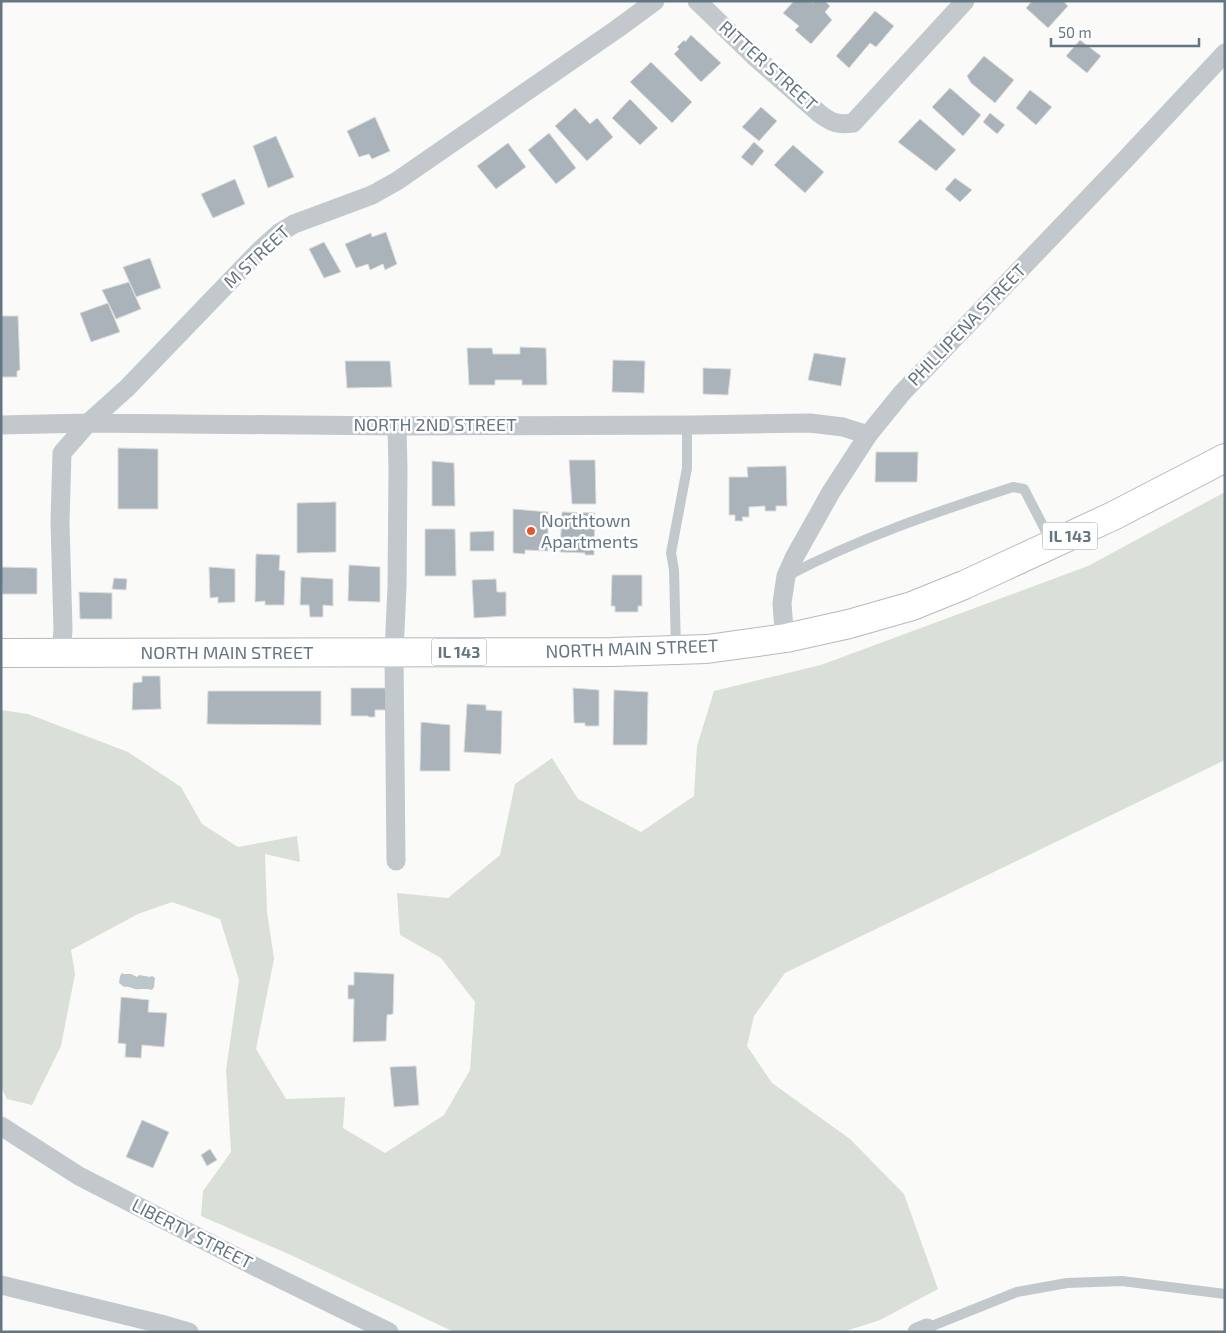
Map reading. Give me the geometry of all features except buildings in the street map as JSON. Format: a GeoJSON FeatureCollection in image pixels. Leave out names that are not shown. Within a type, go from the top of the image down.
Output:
{"type":"FeatureCollection","features":[{"type":"Feature","properties":{"kind":"main road","name":"NORTH MAIN STREET"},"geometry":{"type":"LineString","coordinates":[[1,653],[613,652],[707,649],[786,638],[849,624],[918,604],[964,585],[1113,516],[1225,458]]}},
{"type":"Feature","properties":{"kind":"street","name":"M STREET"},"geometry":{"type":"LineString","coordinates":[[61,653],[63,630],[60,522],[62,453],[88,423],[127,388],[261,249],[279,233],[294,224],[372,194],[397,181],[617,30],[655,1]]}},
{"type":"Feature","properties":{"kind":"street","name":"RITTER STREET"},"geometry":{"type":"LineString","coordinates":[[697,1],[755,57],[820,114],[830,122],[842,125],[853,122],[965,1]]}},
{"type":"Feature","properties":{"kind":"street","name":"PHILLIPENA STREET"},"geometry":{"type":"LineString","coordinates":[[786,638],[782,603],[786,576],[831,492],[868,435],[902,393],[1225,53]]}},
{"type":"Feature","properties":{"kind":"street","name":"NORTH 2ND STREET"},"geometry":{"type":"LineString","coordinates":[[1,425],[88,423],[397,426],[810,424],[844,427],[868,435]]}},
{"type":"Feature","properties":{"kind":"street"},"geometry":{"type":"LineString","coordinates":[[396,861],[394,653],[397,577],[397,426]]}},
{"type":"Feature","properties":{"kind":"street","name":"LIBERTY STREET"},"geometry":{"type":"LineString","coordinates":[[1,1126],[79,1176],[258,1268],[389,1332]]}},
{"type":"Feature","properties":{"kind":"street"},"geometry":{"type":"LineString","coordinates":[[1,1284],[188,1332]]}},
{"type":"Feature","properties":{"kind":"lane"},"geometry":{"type":"LineString","coordinates":[[676,650],[674,570],[671,553],[687,468],[687,425]]}},
{"type":"Feature","properties":{"kind":"lane"},"geometry":{"type":"LineString","coordinates":[[786,576],[840,549],[1013,487],[1024,490],[1053,544]]}},
{"type":"Feature","properties":{"kind":"lane"},"geometry":{"type":"LineString","coordinates":[[922,1330],[1016,1292],[1067,1283],[1122,1281],[1225,1294]]}},
{"type":"Feature","properties":{"kind":"shaded area"},"geometry":{"type":"Polygon","coordinates":[[[1225,492],[1225,760],[785,973],[754,1016],[747,1046],[772,1083],[850,1139],[904,1194],[938,1289],[880,1320],[843,1332],[454,1332],[293,1256],[201,1216],[203,1191],[231,1152],[226,1070],[239,980],[220,919],[172,902],[138,914],[71,950],[75,974],[61,1046],[32,1105],[7,1099],[1,1087],[1,710],[28,714],[128,752],[181,787],[202,824],[238,847],[297,836],[300,862],[265,854],[267,912],[274,959],[256,1049],[286,1099],[345,1097],[343,1128],[385,1153],[444,1115],[470,1070],[475,1002],[441,958],[400,935],[397,893],[448,898],[500,855],[515,784],[552,758],[578,799],[641,832],[694,796],[697,746],[714,691],[821,665],[1088,566],[1225,492]]]}},
{"type":"Feature","properties":{"kind":"shaded area"},"geometry":{"type":"Polygon","coordinates":[[[122,973],[137,977],[139,975],[152,976],[155,978],[154,987],[152,990],[124,987],[119,983],[122,973]]]}},
{"type":"Feature","properties":{"kind":"place","name":"Northtown Apartments"},"geometry":{"type":"Point","coordinates":[531,531]}}]}
